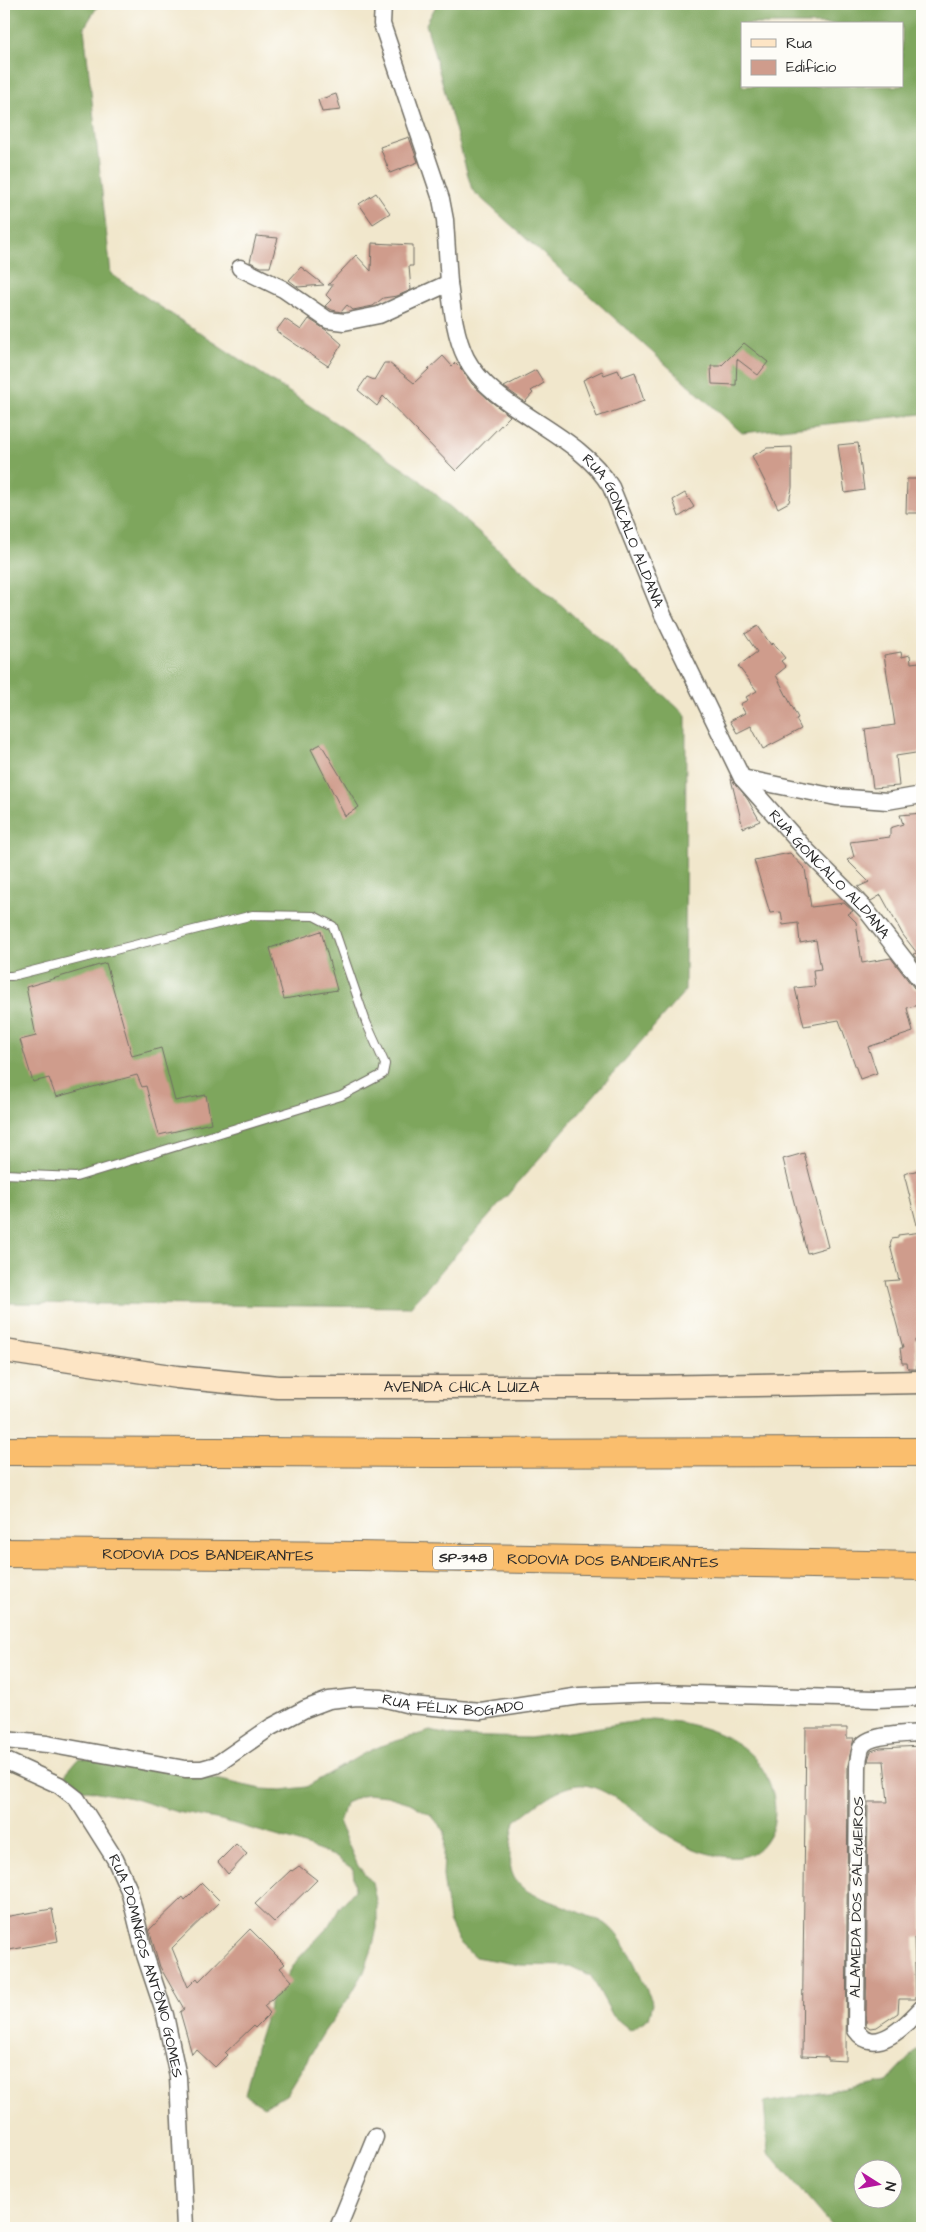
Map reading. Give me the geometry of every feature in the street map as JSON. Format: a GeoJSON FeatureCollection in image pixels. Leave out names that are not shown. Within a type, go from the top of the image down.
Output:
{"type":"FeatureCollection","features":[{"type":"Feature","properties":{"kind":"highway"},"geometry":{"type":"LineString","coordinates":[[4,1451],[428,1453],[922,1452]]}},
{"type":"Feature","properties":{"kind":"highway","name":"RODOVIA DOS BANDEIRANTES"},"geometry":{"type":"LineString","coordinates":[[4,1553],[357,1556],[922,1566]]}},
{"type":"Feature","properties":{"kind":"main road","name":"AVENIDA CHICA LUIZA"},"geometry":{"type":"LineString","coordinates":[[4,1351],[187,1378],[278,1387],[648,1387],[922,1382]]}},
{"type":"Feature","properties":{"kind":"street","name":"RUA GONCALO ALDANA"},"geometry":{"type":"LineString","coordinates":[[382,4],[382,24],[441,199],[445,220],[449,283],[455,324],[466,358],[482,379],[500,396],[582,452],[601,470],[611,487],[663,615],[742,778],[805,849],[866,910],[922,982]]}},
{"type":"Feature","properties":{"kind":"street"},"geometry":{"type":"LineString","coordinates":[[240,268],[283,289],[328,320],[344,322],[379,315],[449,283]]}},
{"type":"Feature","properties":{"kind":"street"},"geometry":{"type":"LineString","coordinates":[[742,778],[836,797],[887,801],[922,795]]}},
{"type":"Feature","properties":{"kind":"street","name":"RUA FÉLIX BOGADO"},"geometry":{"type":"LineString","coordinates":[[4,1740],[47,1744],[184,1769],[202,1769],[216,1765],[271,1727],[304,1709],[330,1700],[356,1697],[382,1698],[410,1705],[481,1711],[580,1696],[656,1693],[867,1699],[922,1697]]}},
{"type":"Feature","properties":{"kind":"street","name":"ALAMEDA DOS SALGUEIROS"},"geometry":{"type":"LineString","coordinates":[[922,1734],[868,1741],[862,1747],[860,1753],[858,1768],[856,2030],[860,2036],[879,2040],[890,2036],[908,2023],[922,2008]]}},
{"type":"Feature","properties":{"kind":"street","name":"RUA DOMINGOS ANTÔNIO GOMES"},"geometry":{"type":"LineString","coordinates":[[4,1760],[59,1786],[77,1800],[115,1859],[129,1890],[145,1956],[167,2023],[178,2077],[185,2228]]}},
{"type":"Feature","properties":{"kind":"street"},"geometry":{"type":"LineString","coordinates":[[338,2228],[375,2136]]}},
{"type":"Feature","properties":{"kind":"lane"},"geometry":{"type":"LineString","coordinates":[[4,976],[12,976],[253,915],[314,916],[332,926],[366,1022],[385,1064],[383,1074],[341,1096],[76,1177],[4,1174]]}},
{"type":"Feature","properties":{"kind":"green space"},"geometry":{"type":"Polygon","coordinates":[[[4,4],[99,4],[84,28],[111,274],[414,475],[686,715],[685,991],[410,1307],[4,1303],[4,4]]]}},
{"type":"Feature","properties":{"kind":"green space"},"geometry":{"type":"Polygon","coordinates":[[[437,4],[922,4],[922,414],[742,433],[472,190],[426,24],[437,4]]]}},
{"type":"Feature","properties":{"kind":"green space"},"geometry":{"type":"Polygon","coordinates":[[[651,1719],[689,1724],[726,1737],[742,1747],[756,1760],[766,1776],[773,1795],[775,1810],[771,1831],[765,1842],[750,1854],[737,1857],[715,1855],[701,1851],[669,1836],[612,1796],[588,1786],[578,1785],[553,1794],[515,1821],[510,1865],[514,1878],[522,1887],[533,1894],[602,1921],[614,1932],[628,1950],[653,2003],[649,2018],[630,2030],[613,2016],[591,1976],[570,1966],[520,1965],[475,1957],[459,1942],[449,1921],[443,1876],[445,1832],[431,1815],[410,1803],[387,1796],[366,1794],[345,1803],[339,1824],[358,1866],[372,1882],[377,1905],[377,1928],[372,1949],[364,1972],[350,1996],[324,2032],[286,2095],[264,2106],[245,2095],[256,2048],[270,2003],[297,1960],[330,1925],[340,1907],[355,1890],[353,1869],[334,1856],[290,1840],[221,1820],[177,1812],[131,1798],[81,1789],[65,1774],[79,1758],[167,1768],[261,1789],[282,1790],[306,1787],[363,1754],[383,1745],[430,1731],[455,1736],[530,1738],[651,1719]]]}},
{"type":"Feature","properties":{"kind":"green space"},"geometry":{"type":"Polygon","coordinates":[[[922,2044],[922,2228],[834,2228],[768,2152],[764,2103],[887,2081],[922,2044]]]}},
{"type":"Feature","properties":{"kind":"building"},"geometry":{"type":"Polygon","coordinates":[[[336,94],[341,110],[322,112],[318,100],[336,94]]]}},
{"type":"Feature","properties":{"kind":"building"},"geometry":{"type":"Polygon","coordinates":[[[409,137],[418,162],[390,173],[380,147],[409,137]]]}},
{"type":"Feature","properties":{"kind":"building"},"geometry":{"type":"Polygon","coordinates":[[[376,193],[390,213],[373,224],[359,204],[376,193]]]}},
{"type":"Feature","properties":{"kind":"building"},"geometry":{"type":"Polygon","coordinates":[[[256,236],[278,238],[270,267],[261,267],[250,262],[256,236]]]}},
{"type":"Feature","properties":{"kind":"building"},"geometry":{"type":"Polygon","coordinates":[[[372,243],[413,245],[413,266],[409,266],[411,290],[397,296],[383,298],[373,306],[353,310],[347,305],[341,312],[325,306],[331,300],[326,295],[333,285],[328,285],[356,255],[371,271],[372,243]]]}},
{"type":"Feature","properties":{"kind":"building"},"geometry":{"type":"Polygon","coordinates":[[[301,267],[324,285],[298,287],[289,280],[301,267]]]}},
{"type":"Feature","properties":{"kind":"building"},"geometry":{"type":"Polygon","coordinates":[[[285,319],[301,330],[309,319],[342,344],[328,366],[276,331],[285,319]]]}},
{"type":"Feature","properties":{"kind":"building"},"geometry":{"type":"Polygon","coordinates":[[[744,343],[768,362],[758,375],[737,359],[736,385],[712,384],[711,366],[721,366],[744,343]]]}},
{"type":"Feature","properties":{"kind":"building"},"geometry":{"type":"Polygon","coordinates":[[[443,356],[452,366],[455,363],[472,384],[510,416],[456,471],[383,396],[377,406],[358,390],[367,377],[374,380],[384,363],[389,363],[414,383],[443,356]]]}},
{"type":"Feature","properties":{"kind":"building"},"geometry":{"type":"Polygon","coordinates":[[[536,370],[544,383],[531,391],[533,393],[525,402],[504,387],[536,370]]]}},
{"type":"Feature","properties":{"kind":"building"},"geometry":{"type":"Polygon","coordinates":[[[618,370],[621,377],[635,372],[644,401],[597,417],[583,380],[602,371],[604,375],[618,370]]]}},
{"type":"Feature","properties":{"kind":"building"},"geometry":{"type":"Polygon","coordinates":[[[858,443],[864,490],[845,493],[838,445],[858,443]]]}},
{"type":"Feature","properties":{"kind":"building"},"geometry":{"type":"Polygon","coordinates":[[[792,447],[792,488],[789,502],[778,508],[752,456],[767,448],[792,447]]]}},
{"type":"Feature","properties":{"kind":"building"},"geometry":{"type":"Polygon","coordinates":[[[907,479],[922,479],[922,513],[906,513],[907,479]]]}},
{"type":"Feature","properties":{"kind":"building"},"geometry":{"type":"Polygon","coordinates":[[[685,493],[694,507],[679,517],[673,500],[685,493]]]}},
{"type":"Feature","properties":{"kind":"building"},"geometry":{"type":"Polygon","coordinates":[[[758,626],[771,645],[773,643],[785,658],[781,661],[786,667],[776,675],[798,718],[796,719],[801,729],[763,749],[751,726],[737,733],[730,721],[745,713],[740,704],[748,700],[746,697],[757,691],[738,666],[757,652],[745,634],[758,626]]]}},
{"type":"Feature","properties":{"kind":"building"},"geometry":{"type":"Polygon","coordinates":[[[901,652],[902,657],[910,655],[911,663],[919,662],[922,678],[922,752],[896,756],[899,786],[873,788],[865,729],[895,725],[884,655],[901,652]]]}},
{"type":"Feature","properties":{"kind":"building"},"geometry":{"type":"Polygon","coordinates":[[[321,744],[359,807],[345,816],[311,749],[321,744]]]}},
{"type":"Feature","properties":{"kind":"building"},"geometry":{"type":"Polygon","coordinates":[[[730,775],[748,800],[760,821],[743,828],[730,775]]]}},
{"type":"Feature","properties":{"kind":"building"},"geometry":{"type":"Polygon","coordinates":[[[922,813],[922,966],[913,954],[917,953],[903,935],[881,895],[871,901],[869,899],[858,887],[869,882],[847,860],[854,857],[850,842],[890,837],[890,828],[903,824],[900,815],[922,813]]]}},
{"type":"Feature","properties":{"kind":"building"},"geometry":{"type":"Polygon","coordinates":[[[790,853],[805,869],[811,907],[844,903],[853,911],[848,914],[856,922],[862,963],[891,958],[914,988],[922,992],[922,1004],[907,1008],[913,1032],[868,1047],[877,1073],[860,1079],[839,1020],[804,1026],[795,988],[815,986],[813,970],[821,969],[816,940],[800,943],[798,923],[783,925],[781,912],[770,913],[754,860],[790,853]]]}},
{"type":"Feature","properties":{"kind":"building"},"geometry":{"type":"Polygon","coordinates":[[[321,931],[337,990],[284,999],[270,948],[321,931]]]}},
{"type":"Feature","properties":{"kind":"building"},"geometry":{"type":"Polygon","coordinates":[[[106,963],[132,1056],[161,1048],[175,1101],[206,1095],[211,1123],[159,1135],[146,1086],[142,1087],[137,1075],[56,1097],[49,1078],[33,1082],[20,1040],[36,1036],[26,987],[106,963]]]}},
{"type":"Feature","properties":{"kind":"building"},"geometry":{"type":"Polygon","coordinates":[[[804,1153],[828,1247],[807,1253],[783,1159],[804,1153]]]}},
{"type":"Feature","properties":{"kind":"building"},"geometry":{"type":"Polygon","coordinates":[[[922,1169],[922,1225],[917,1225],[904,1174],[922,1169]]]}},
{"type":"Feature","properties":{"kind":"building"},"geometry":{"type":"Polygon","coordinates":[[[922,1232],[922,1339],[915,1340],[917,1369],[908,1369],[907,1363],[902,1363],[900,1348],[903,1348],[885,1281],[899,1280],[890,1245],[892,1239],[898,1238],[898,1235],[922,1232]]]}},
{"type":"Feature","properties":{"kind":"building"},"geometry":{"type":"Polygon","coordinates":[[[806,1728],[847,1728],[847,1738],[854,1738],[848,1765],[846,2061],[828,2060],[828,2057],[802,2056],[806,1728]]]}},
{"type":"Feature","properties":{"kind":"building"},"geometry":{"type":"Polygon","coordinates":[[[922,1746],[922,1937],[914,1938],[916,1999],[899,1999],[898,2013],[877,2027],[870,2028],[866,2025],[868,1802],[888,1802],[884,1761],[868,1761],[871,1751],[880,1748],[922,1746]]]}},
{"type":"Feature","properties":{"kind":"building"},"geometry":{"type":"Polygon","coordinates":[[[236,1844],[247,1854],[228,1874],[218,1862],[236,1844]]]}},
{"type":"Feature","properties":{"kind":"building"},"geometry":{"type":"Polygon","coordinates":[[[299,1866],[317,1880],[274,1922],[255,1904],[291,1870],[299,1866]]]}},
{"type":"Feature","properties":{"kind":"building"},"geometry":{"type":"Polygon","coordinates":[[[202,1883],[220,1901],[172,1948],[188,1987],[197,1978],[199,1981],[250,1929],[285,1964],[280,1968],[292,1981],[264,2006],[270,2013],[255,2028],[253,2026],[225,2053],[227,2055],[215,2067],[196,2049],[192,2054],[180,2012],[184,2009],[160,1967],[149,1930],[183,1897],[185,1900],[202,1883]]]}},
{"type":"Feature","properties":{"kind":"building"},"geometry":{"type":"Polygon","coordinates":[[[52,1909],[58,1941],[4,1951],[4,1917],[52,1909]]]}}]}
